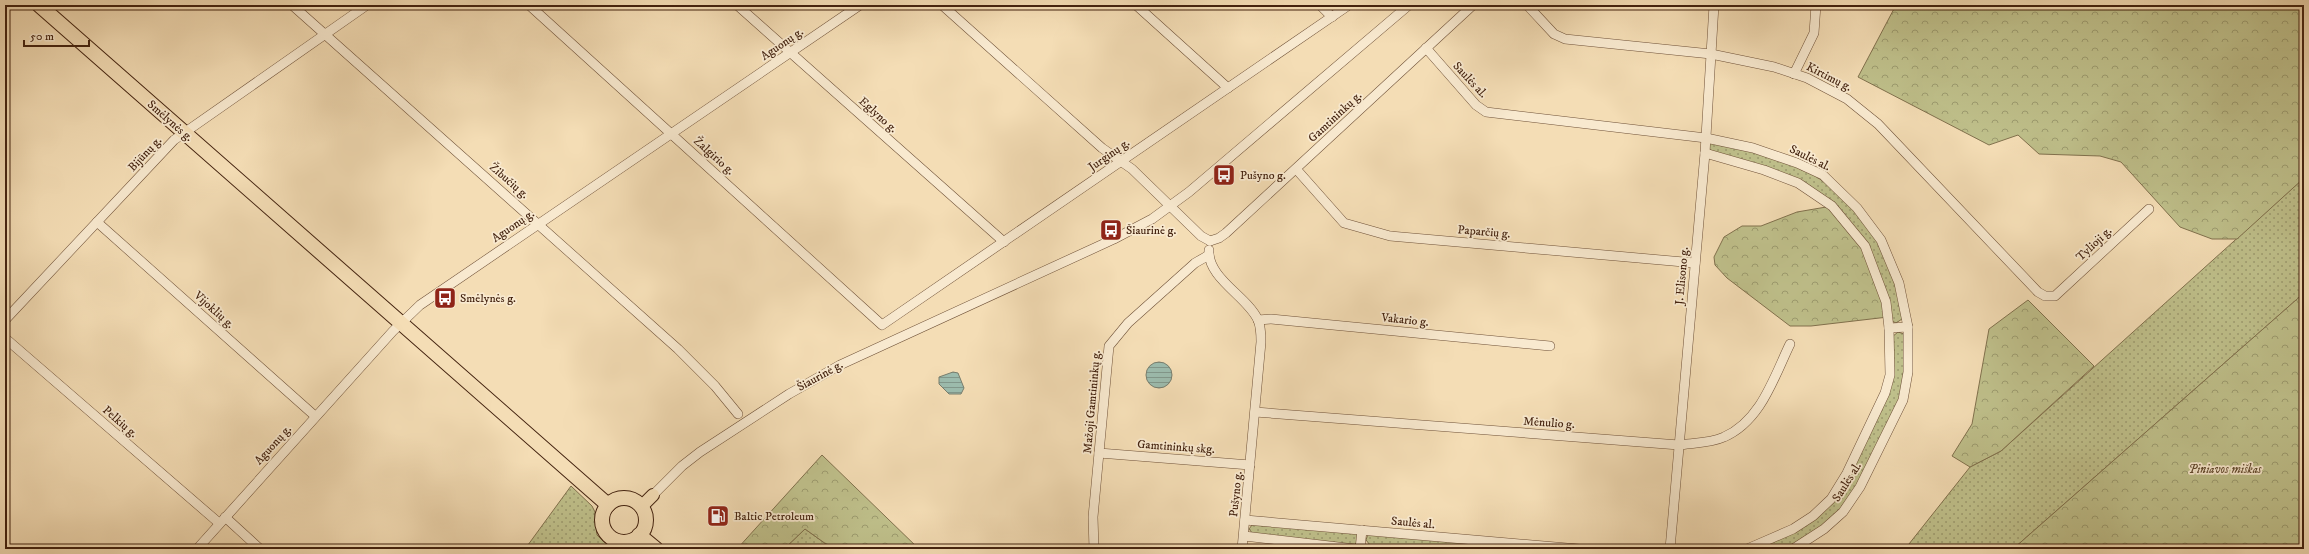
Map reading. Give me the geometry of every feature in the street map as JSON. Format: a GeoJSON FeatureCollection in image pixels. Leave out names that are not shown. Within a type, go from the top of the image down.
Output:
{"type":"FeatureCollection","features":[{"type":"Feature","properties":{"kind":"highway","name":"Smėlynės g."},"geometry":{"type":"LineString","coordinates":[[39,5],[608,505]]}},
{"type":"Feature","properties":{"kind":"highway"},"geometry":{"type":"LineString","coordinates":[[625,499],[631,500],[641,507],[646,521],[640,535],[626,542],[616,541],[607,535],[602,520],[608,505],[625,499]]}},
{"type":"Feature","properties":{"kind":"highway"},"geometry":{"type":"LineString","coordinates":[[640,535],[656,549]]}},
{"type":"Feature","properties":{"kind":"main road","name":"Šiaurinė g."},"geometry":{"type":"LineString","coordinates":[[641,507],[653,495]]}},
{"type":"Feature","properties":{"kind":"street","name":"Žibučių g."},"geometry":{"type":"LineString","coordinates":[[292,5],[539,223],[678,349],[715,386],[738,414]]}},
{"type":"Feature","properties":{"kind":"street","name":"Bijūnų g."},"geometry":{"type":"LineString","coordinates":[[5,320],[174,140],[367,5]]}},
{"type":"Feature","properties":{"kind":"street","name":"Žalgirio g."},"geometry":{"type":"LineString","coordinates":[[529,5],[882,325]]}},
{"type":"Feature","properties":{"kind":"street","name":"Eglyno g."},"geometry":{"type":"LineString","coordinates":[[737,5],[1004,242]]}},
{"type":"Feature","properties":{"kind":"street","name":"Aguonų g."},"geometry":{"type":"LineString","coordinates":[[196,549],[401,322],[430,297],[860,5]]}},
{"type":"Feature","properties":{"kind":"street"},"geometry":{"type":"LineString","coordinates":[[942,5],[1102,148],[1132,169],[1201,236],[1210,241],[1209,255],[1221,278],[1258,320]]}},
{"type":"Feature","properties":{"kind":"street"},"geometry":{"type":"LineString","coordinates":[[1136,5],[1228,88]]}},
{"type":"Feature","properties":{"kind":"street"},"geometry":{"type":"LineString","coordinates":[[1320,5],[1332,17]]}},
{"type":"Feature","properties":{"kind":"street","name":"Jurginų g."},"geometry":{"type":"LineString","coordinates":[[882,325],[1350,5]]}},
{"type":"Feature","properties":{"kind":"street","name":"Šiaurinė g."},"geometry":{"type":"LineString","coordinates":[[653,495],[682,466],[700,452],[816,377],[1121,236],[1170,207],[1409,5]]}},
{"type":"Feature","properties":{"kind":"street","name":"Gamtininkų g."},"geometry":{"type":"LineString","coordinates":[[1210,241],[1219,238],[1226,233],[1297,170],[1473,5]]}},
{"type":"Feature","properties":{"kind":"street","name":"Kirtimų g."},"geometry":{"type":"LineString","coordinates":[[1527,5],[1554,34],[1566,40],[1711,54],[1774,67],[1794,74],[1847,100],[1878,124],[2038,292],[2045,296],[2055,296]]}},
{"type":"Feature","properties":{"kind":"street","name":"J. Elisono g."},"geometry":{"type":"LineString","coordinates":[[1670,549],[1705,153],[1714,5]]}},
{"type":"Feature","properties":{"kind":"street"},"geometry":{"type":"LineString","coordinates":[[1794,74],[1814,33],[1816,5]]}},
{"type":"Feature","properties":{"kind":"street","name":"Saulės al."},"geometry":{"type":"LineString","coordinates":[[1426,48],[1476,105],[1486,112],[1706,138],[1753,148],[1798,163],[1823,175],[1857,208],[1882,240],[1899,283],[1908,326],[1908,372],[1903,400],[1860,487],[1843,512],[1824,529],[1793,549]]}},
{"type":"Feature","properties":{"kind":"street","name":"Saulės al."},"geometry":{"type":"LineString","coordinates":[[1705,153],[1764,170],[1798,183],[1832,206],[1865,246],[1886,302],[1889,328],[1890,375],[1885,393],[1847,473],[1831,498],[1813,516],[1793,529],[1747,549]]}},
{"type":"Feature","properties":{"kind":"street","name":"Paparčių g."},"geometry":{"type":"LineString","coordinates":[[1297,170],[1344,222],[1390,236],[1695,263]]}},
{"type":"Feature","properties":{"kind":"street","name":"Tylioji g."},"geometry":{"type":"LineString","coordinates":[[2055,296],[2149,209]]}},
{"type":"Feature","properties":{"kind":"street","name":"Vijoklių g."},"geometry":{"type":"LineString","coordinates":[[97,222],[315,416]]}},
{"type":"Feature","properties":{"kind":"street","name":"Mažoji Gamtininkų g."},"geometry":{"type":"LineString","coordinates":[[1094,549],[1093,517],[1109,346],[1128,323],[1196,263],[1209,255]]}},
{"type":"Feature","properties":{"kind":"street","name":"Vakario g."},"geometry":{"type":"LineString","coordinates":[[1258,320],[1271,319],[1550,346]]}},
{"type":"Feature","properties":{"kind":"street","name":"Pušyno g."},"geometry":{"type":"LineString","coordinates":[[1242,549],[1261,342],[1258,320]]}},
{"type":"Feature","properties":{"kind":"street"},"geometry":{"type":"LineString","coordinates":[[1889,328],[1908,326]]}},
{"type":"Feature","properties":{"kind":"street","name":"Pelkių g."},"geometry":{"type":"LineString","coordinates":[[5,338],[222,520],[260,549]]}},
{"type":"Feature","properties":{"kind":"street","name":"Mėnulio g."},"geometry":{"type":"LineString","coordinates":[[1255,412],[1679,445],[1724,437],[1745,423],[1759,406],[1790,344]]}},
{"type":"Feature","properties":{"kind":"street","name":"Gamtininkų skg."},"geometry":{"type":"LineString","coordinates":[[1099,453],[1250,465]]}},
{"type":"Feature","properties":{"kind":"street","name":"Saulės al."},"geometry":{"type":"LineString","coordinates":[[1245,520],[1579,549]]}},
{"type":"Feature","properties":{"kind":"street"},"geometry":{"type":"LineString","coordinates":[[1360,549],[1362,530]]}},
{"type":"Feature","properties":{"kind":"street"},"geometry":{"type":"LineString","coordinates":[[1244,536],[1355,549]]}},
{"type":"Feature","properties":{"kind":"green space"},"geometry":{"type":"Polygon","coordinates":[[[1896,5],[2304,5],[2304,178],[2237,239],[2212,239],[2180,227],[2121,162],[2100,156],[2039,154],[2018,135],[1989,145],[1858,77],[1896,5]]]}},
{"type":"Feature","properties":{"kind":"green space"},"geometry":{"type":"Polygon","coordinates":[[[1709,142],[1777,158],[1797,166],[1817,177],[1835,191],[1851,206],[1866,224],[1878,243],[1888,263],[1897,287],[1902,319],[1896,323],[1892,321],[1867,246],[1798,181],[1708,150],[1709,142]]]}},
{"type":"Feature","properties":{"kind":"green space"},"geometry":{"type":"Polygon","coordinates":[[[2304,178],[2304,293],[2013,549],[1905,549],[1970,467],[2001,451],[2304,178]]]}},
{"type":"Feature","properties":{"kind":"green space"},"geometry":{"type":"Polygon","coordinates":[[[1832,206],[1865,246],[1888,317],[1811,326],[1790,326],[1727,278],[1715,265],[1714,257],[1724,237],[1742,226],[1761,226],[1797,212],[1832,206]]]}},
{"type":"Feature","properties":{"kind":"green space","name":"Piniavos miškas"},"geometry":{"type":"Polygon","coordinates":[[[2304,293],[2304,549],[2013,549],[2304,293]]]}},
{"type":"Feature","properties":{"kind":"green space"},"geometry":{"type":"Polygon","coordinates":[[[2028,300],[2094,366],[2001,451],[1970,467],[1952,456],[1972,424],[1989,329],[2028,300]]]}},
{"type":"Feature","properties":{"kind":"green space"},"geometry":{"type":"Polygon","coordinates":[[[1898,332],[1904,334],[1905,373],[1901,399],[1858,485],[1840,513],[1798,544],[1787,549],[1754,549],[1833,500],[1889,393],[1892,337],[1898,332]]]}},
{"type":"Feature","properties":{"kind":"green space"},"geometry":{"type":"Polygon","coordinates":[[[822,455],[919,549],[833,549],[805,529],[784,549],[737,549],[822,455]]]}},
{"type":"Feature","properties":{"kind":"green space"},"geometry":{"type":"Polygon","coordinates":[[[571,486],[592,506],[595,512],[597,535],[612,549],[525,549],[571,486]]]}},
{"type":"Feature","properties":{"kind":"green space"},"geometry":{"type":"Polygon","coordinates":[[[1252,525],[1353,531],[1358,536],[1357,542],[1354,545],[1253,534],[1249,529],[1252,525]]]}},
{"type":"Feature","properties":{"kind":"green space"},"geometry":{"type":"Polygon","coordinates":[[[805,529],[833,549],[784,549],[805,529]]]}},
{"type":"Feature","properties":{"kind":"green space"},"geometry":{"type":"Polygon","coordinates":[[[1368,534],[1549,549],[1403,549],[1370,545],[1366,540],[1368,534]]]}},
{"type":"Feature","properties":{"kind":"shaded area"},"geometry":{"type":"Polygon","coordinates":[[[1159,362],[1168,366],[1172,375],[1168,384],[1159,388],[1150,384],[1146,375],[1150,366],[1159,362]]]}},
{"type":"Feature","properties":{"kind":"shaded area"},"geometry":{"type":"Polygon","coordinates":[[[953,372],[958,373],[964,388],[961,394],[949,394],[939,384],[939,377],[953,372]]]}},
{"type":"Feature","properties":{"kind":"place","name":"Pušyno g."},"geometry":{"type":"Point","coordinates":[1224,175]}},
{"type":"Feature","properties":{"kind":"place","name":"Šiaurinė g."},"geometry":{"type":"Point","coordinates":[1111,230]}},
{"type":"Feature","properties":{"kind":"place","name":"Smėlynės g."},"geometry":{"type":"Point","coordinates":[445,298]}},
{"type":"Feature","properties":{"kind":"place","name":"Baltic Petroleum"},"geometry":{"type":"Point","coordinates":[718,516]}}]}
